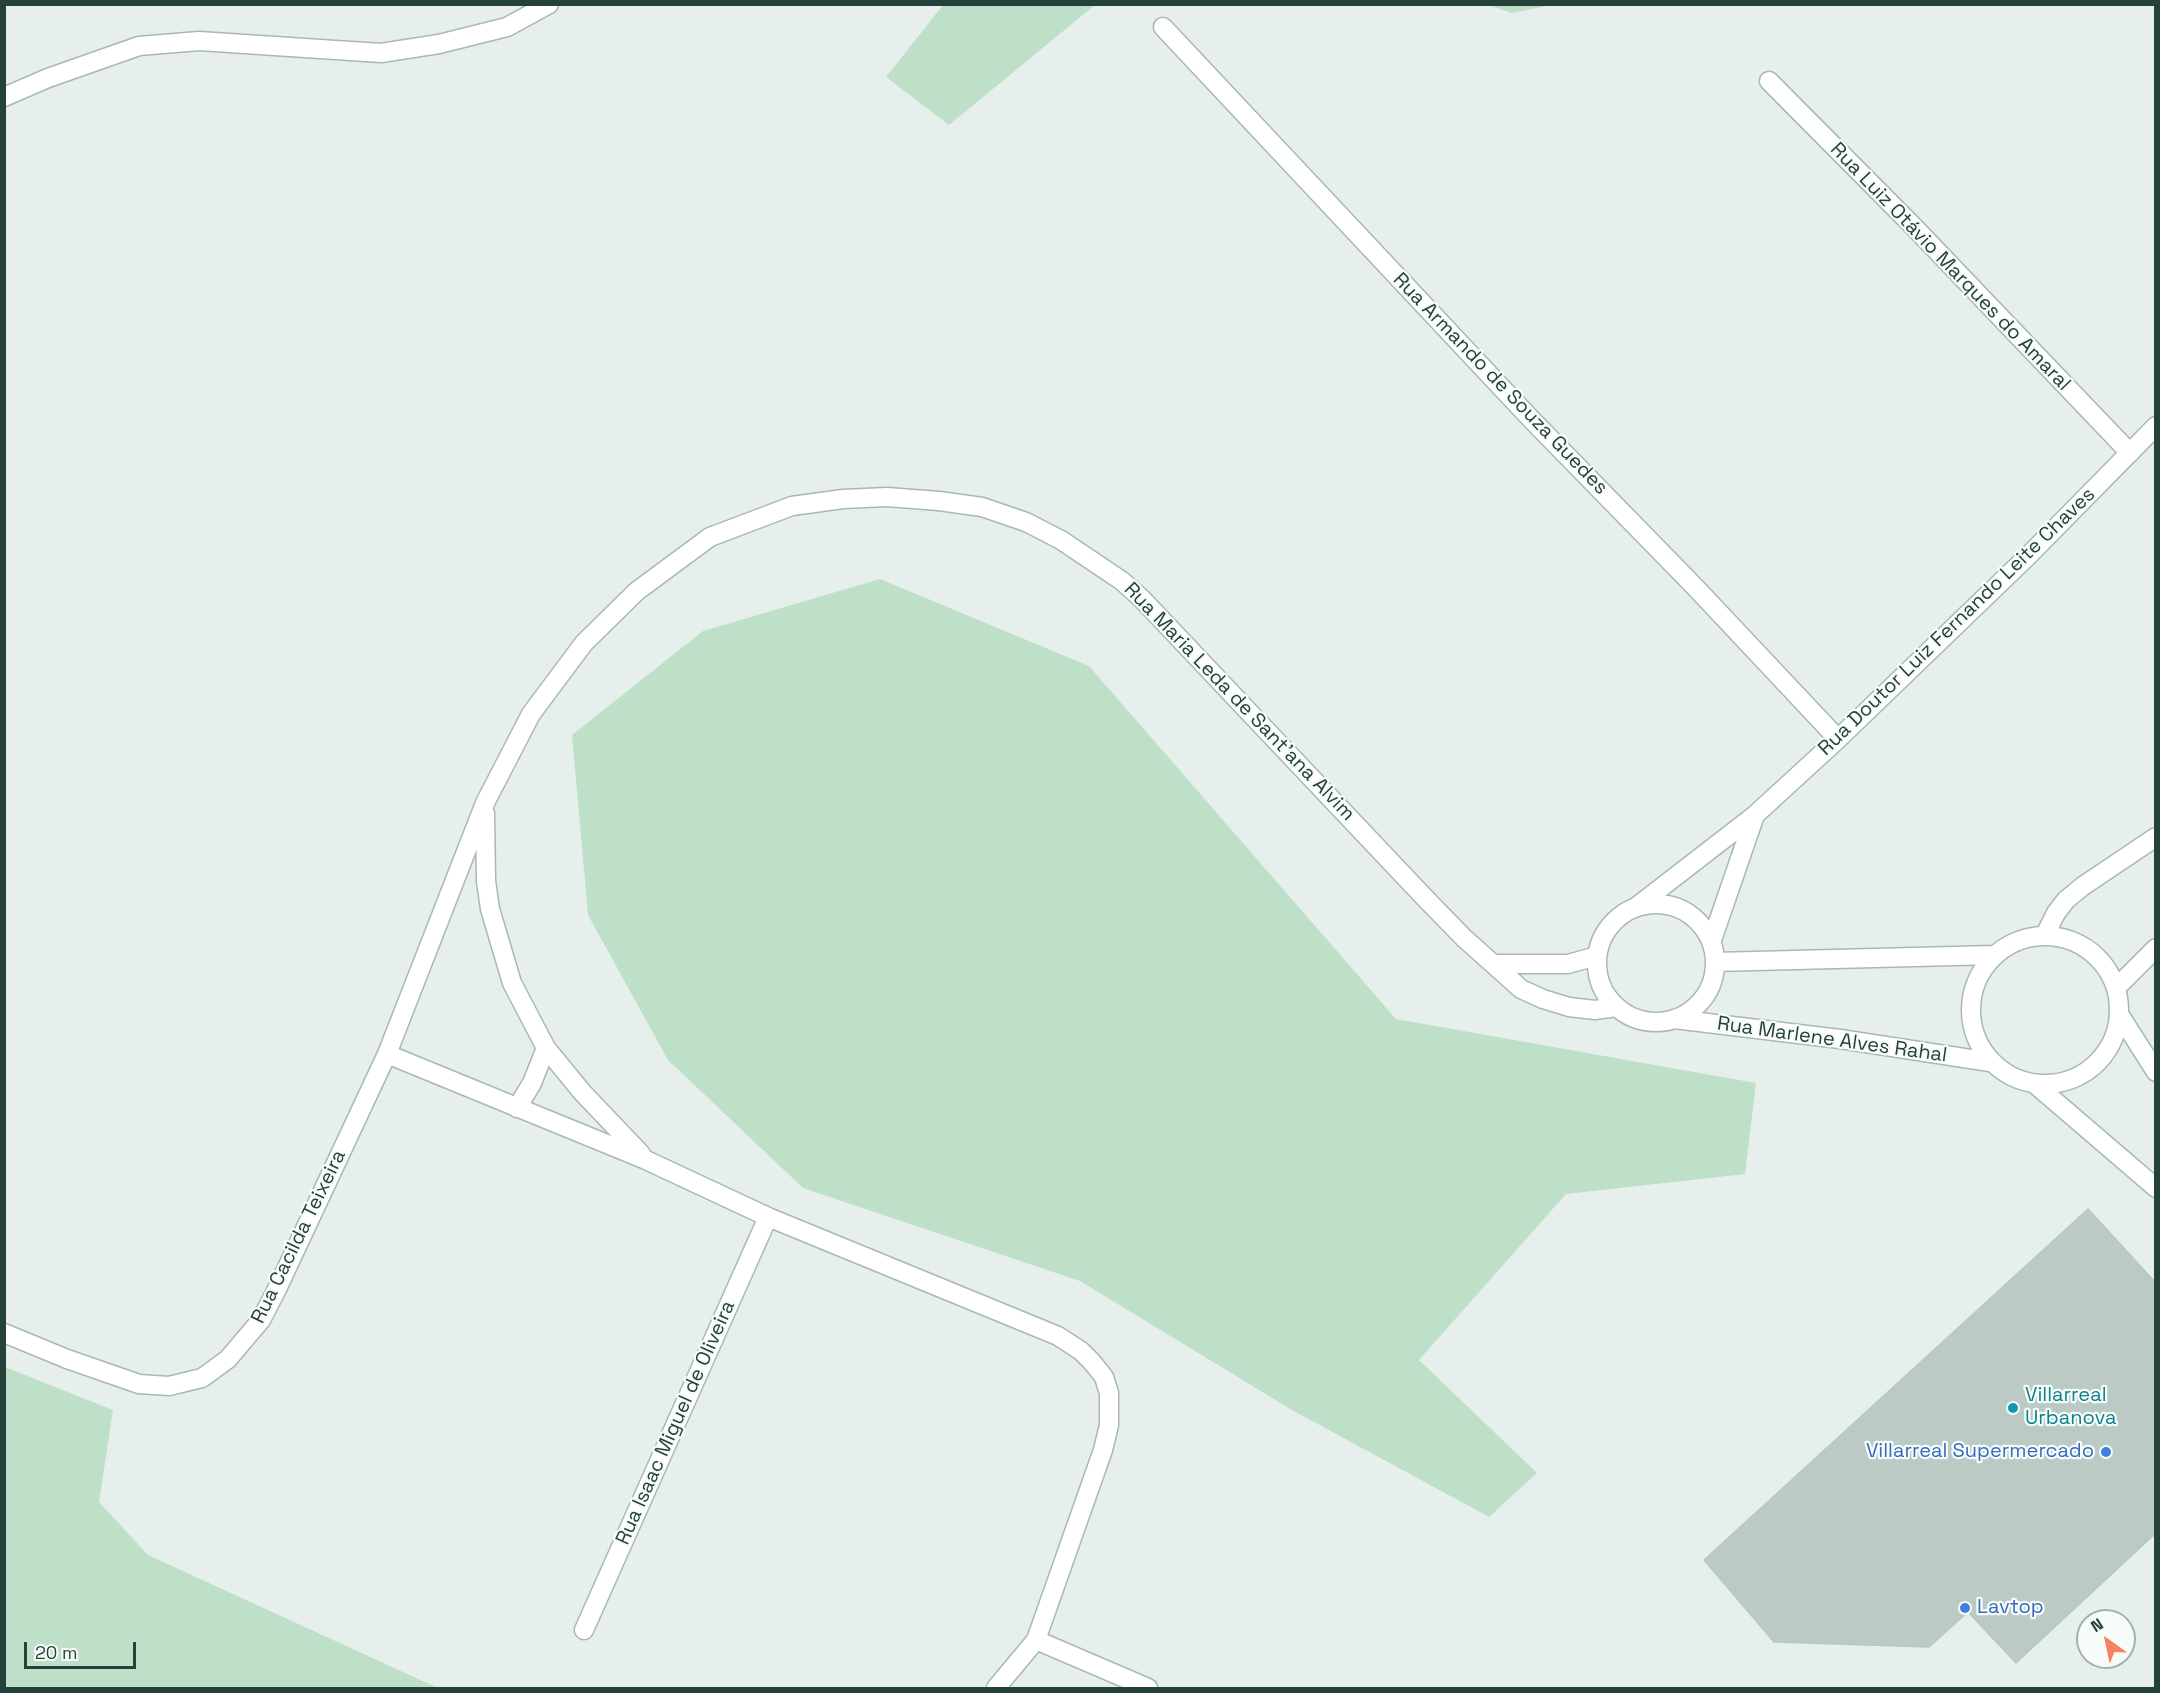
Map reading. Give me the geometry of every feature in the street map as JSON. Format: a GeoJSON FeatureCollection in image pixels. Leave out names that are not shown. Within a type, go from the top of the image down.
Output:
{"type":"FeatureCollection","features":[{"type":"Feature","properties":{"kind":"street"},"geometry":{"type":"LineString","coordinates":[[4,97],[48,78],[139,46],[199,41],[381,53],[439,44],[507,27],[549,4]]}},
{"type":"Feature","properties":{"kind":"street","name":"Rua Armando de Souza Guedes"},"geometry":{"type":"LineString","coordinates":[[1163,27],[1530,418],[1704,596],[1838,739]]}},
{"type":"Feature","properties":{"kind":"street","name":"Rua Luiz Otávio Marques do Amaral"},"geometry":{"type":"LineString","coordinates":[[1769,81],[1916,229],[2130,453]]}},
{"type":"Feature","properties":{"kind":"street","name":"Rua Doutor Luiz Fernando Leite Chaves"},"geometry":{"type":"LineString","coordinates":[[1636,907],[1755,815],[1838,739],[1996,587],[2156,426]]}},
{"type":"Feature","properties":{"kind":"street","name":"Rua Maria Leda de Sant'ana Alvim"},"geometry":{"type":"LineString","coordinates":[[387,1054],[485,803],[531,714],[584,643],[637,591],[710,537],[792,506],[843,499],[887,497],[982,507],[1026,522],[1061,540],[1122,581],[1213,672],[1432,906],[1521,989],[1553,1003],[1595,1010],[1616,1007]]}},
{"type":"Feature","properties":{"kind":"street"},"geometry":{"type":"LineString","coordinates":[[485,803],[486,881],[490,909],[512,982],[546,1048],[600,1112],[646,1160]]}},
{"type":"Feature","properties":{"kind":"street","name":"Rua Doutor Luiz Fernando Leite Chaves"},"geometry":{"type":"LineString","coordinates":[[1712,940],[1755,815]]}},
{"type":"Feature","properties":{"kind":"street"},"geometry":{"type":"LineString","coordinates":[[2045,935],[2056,913],[2066,900],[2083,885],[2156,837]]}},
{"type":"Feature","properties":{"kind":"street"},"geometry":{"type":"LineString","coordinates":[[1655,904],[1674,907],[1691,915],[1712,940],[1715,962],[1712,981],[1704,998],[1690,1011],[1674,1019],[1653,1022],[1633,1018],[1616,1007],[1599,982],[1597,956],[1605,932],[1618,917],[1636,907],[1655,904]]}},
{"type":"Feature","properties":{"kind":"street"},"geometry":{"type":"LineString","coordinates":[[2045,935],[2067,939],[2088,949],[2104,965],[2117,987],[2119,1014],[2116,1034],[2107,1052],[2093,1067],[2076,1078],[2056,1084],[2036,1085],[2011,1077],[1990,1062],[1976,1042],[1970,1019],[1971,996],[1979,973],[1994,955],[2009,944],[2027,937],[2045,935]]}},
{"type":"Feature","properties":{"kind":"street"},"geometry":{"type":"LineString","coordinates":[[2117,987],[2156,948]]}},
{"type":"Feature","properties":{"kind":"street"},"geometry":{"type":"LineString","coordinates":[[1715,962],[1994,955]]}},
{"type":"Feature","properties":{"kind":"street"},"geometry":{"type":"LineString","coordinates":[[1494,964],[1568,964],[1597,956]]}},
{"type":"Feature","properties":{"kind":"street"},"geometry":{"type":"LineString","coordinates":[[2119,1014],[2156,1072]]}},
{"type":"Feature","properties":{"kind":"street","name":"Rua Marlene Alves Rahal"},"geometry":{"type":"LineString","coordinates":[[1674,1019],[1840,1039],[1990,1062]]}},
{"type":"Feature","properties":{"kind":"street"},"geometry":{"type":"LineString","coordinates":[[517,1108],[532,1083],[546,1048]]}},
{"type":"Feature","properties":{"kind":"street"},"geometry":{"type":"LineString","coordinates":[[387,1054],[646,1160],[768,1217],[1058,1336],[1081,1351],[1104,1377],[1111,1408],[1103,1450],[1036,1640],[996,1689]]}},
{"type":"Feature","properties":{"kind":"street","name":"Rua Cacilda Teixeira"},"geometry":{"type":"LineString","coordinates":[[4,1333],[67,1359],[139,1384],[169,1386],[202,1378],[228,1359],[261,1320],[387,1054]]}},
{"type":"Feature","properties":{"kind":"street"},"geometry":{"type":"LineString","coordinates":[[2036,1085],[2156,1188]]}},
{"type":"Feature","properties":{"kind":"street","name":"Rua Isaac Miguel de Oliveira"},"geometry":{"type":"LineString","coordinates":[[584,1630],[768,1217]]}},
{"type":"Feature","properties":{"kind":"street"},"geometry":{"type":"LineString","coordinates":[[1036,1640],[1148,1689]]}},
{"type":"Feature","properties":{"kind":"green space"},"geometry":{"type":"Polygon","coordinates":[[[943,5],[1095,5],[949,125],[886,77],[943,5]]]}},
{"type":"Feature","properties":{"kind":"green space"},"geometry":{"type":"Polygon","coordinates":[[[1488,5],[1552,5],[1512,13],[1488,5]]]}},
{"type":"Feature","properties":{"kind":"green space"},"geometry":{"type":"Polygon","coordinates":[[[880,579],[1089,666],[1396,1019],[1756,1083],[1745,1174],[1566,1194],[1419,1360],[1537,1473],[1489,1517],[1292,1410],[1080,1281],[803,1188],[668,1060],[588,915],[572,735],[703,631],[880,579]]]}},
{"type":"Feature","properties":{"kind":"green space"},"geometry":{"type":"Polygon","coordinates":[[[5,1367],[113,1410],[99,1502],[148,1555],[438,1688],[5,1688],[5,1367]]]}},
{"type":"Feature","properties":{"kind":"building","name":"Villarreal Urbanova"},"geometry":{"type":"Polygon","coordinates":[[[2088,1209],[2156,1283],[2156,1533],[2016,1663],[1968,1612],[1929,1647],[1774,1642],[1704,1560],[2088,1209]]]}},
{"type":"Feature","properties":{"kind":"place","name":"Villarreal Urbanova"},"geometry":{"type":"Point","coordinates":[2013,1408]}},
{"type":"Feature","properties":{"kind":"place","name":"Villarreal Supermercado"},"geometry":{"type":"Point","coordinates":[2106,1452]}},
{"type":"Feature","properties":{"kind":"place","name":"Lavtop"},"geometry":{"type":"Point","coordinates":[1965,1608]}}]}
